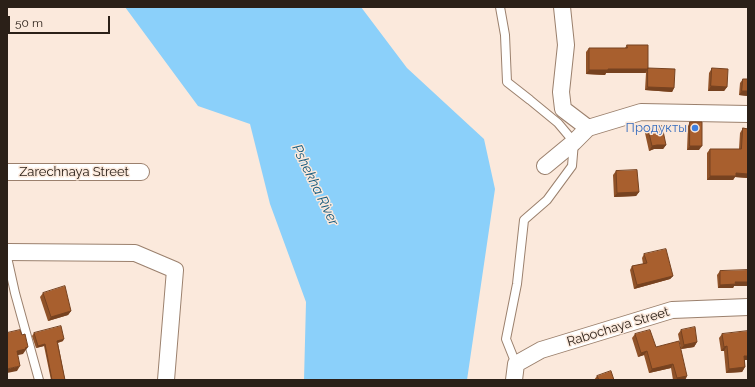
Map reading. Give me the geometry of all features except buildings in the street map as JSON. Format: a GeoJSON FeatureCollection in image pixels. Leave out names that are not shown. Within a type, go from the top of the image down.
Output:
{"type":"FeatureCollection","features":[{"type":"Feature","properties":{"kind":"street"},"geometry":{"type":"LineString","coordinates":[[562,7],[566,45],[561,92],[563,110],[588,128]]}},
{"type":"Feature","properties":{"kind":"street"},"geometry":{"type":"LineString","coordinates":[[544,166],[574,142],[588,128],[641,112],[748,114]]}},
{"type":"Feature","properties":{"kind":"street","name":"Zarechnaya Street"},"geometry":{"type":"LineString","coordinates":[[7,172],[141,172]]}},
{"type":"Feature","properties":{"kind":"street"},"geometry":{"type":"LineString","coordinates":[[7,252],[135,254],[175,270],[166,380]]}},
{"type":"Feature","properties":{"kind":"street","name":"Rabochaya Street"},"geometry":{"type":"LineString","coordinates":[[516,364],[541,350],[672,310],[748,307]]}},
{"type":"Feature","properties":{"kind":"street"},"geometry":{"type":"LineString","coordinates":[[514,380],[516,364]]}},
{"type":"Feature","properties":{"kind":"lane"},"geometry":{"type":"LineString","coordinates":[[500,7],[505,35],[507,82],[558,123],[574,142],[572,166],[547,200],[524,220],[517,284],[506,340],[516,364]]}},
{"type":"Feature","properties":{"kind":"lane"},"geometry":{"type":"LineString","coordinates":[[7,257],[11,293],[39,380]]}},
{"type":"Feature","properties":{"kind":"water","name":"Pshekha River"},"geometry":{"type":"Polygon","coordinates":[[[125,7],[361,7],[407,68],[484,139],[495,189],[467,380],[304,380],[306,302],[270,204],[250,124],[198,106],[125,7]]]}},
{"type":"Feature","properties":{"kind":"place","name":"Продукты"},"geometry":{"type":"Point","coordinates":[695,128]}}]}
